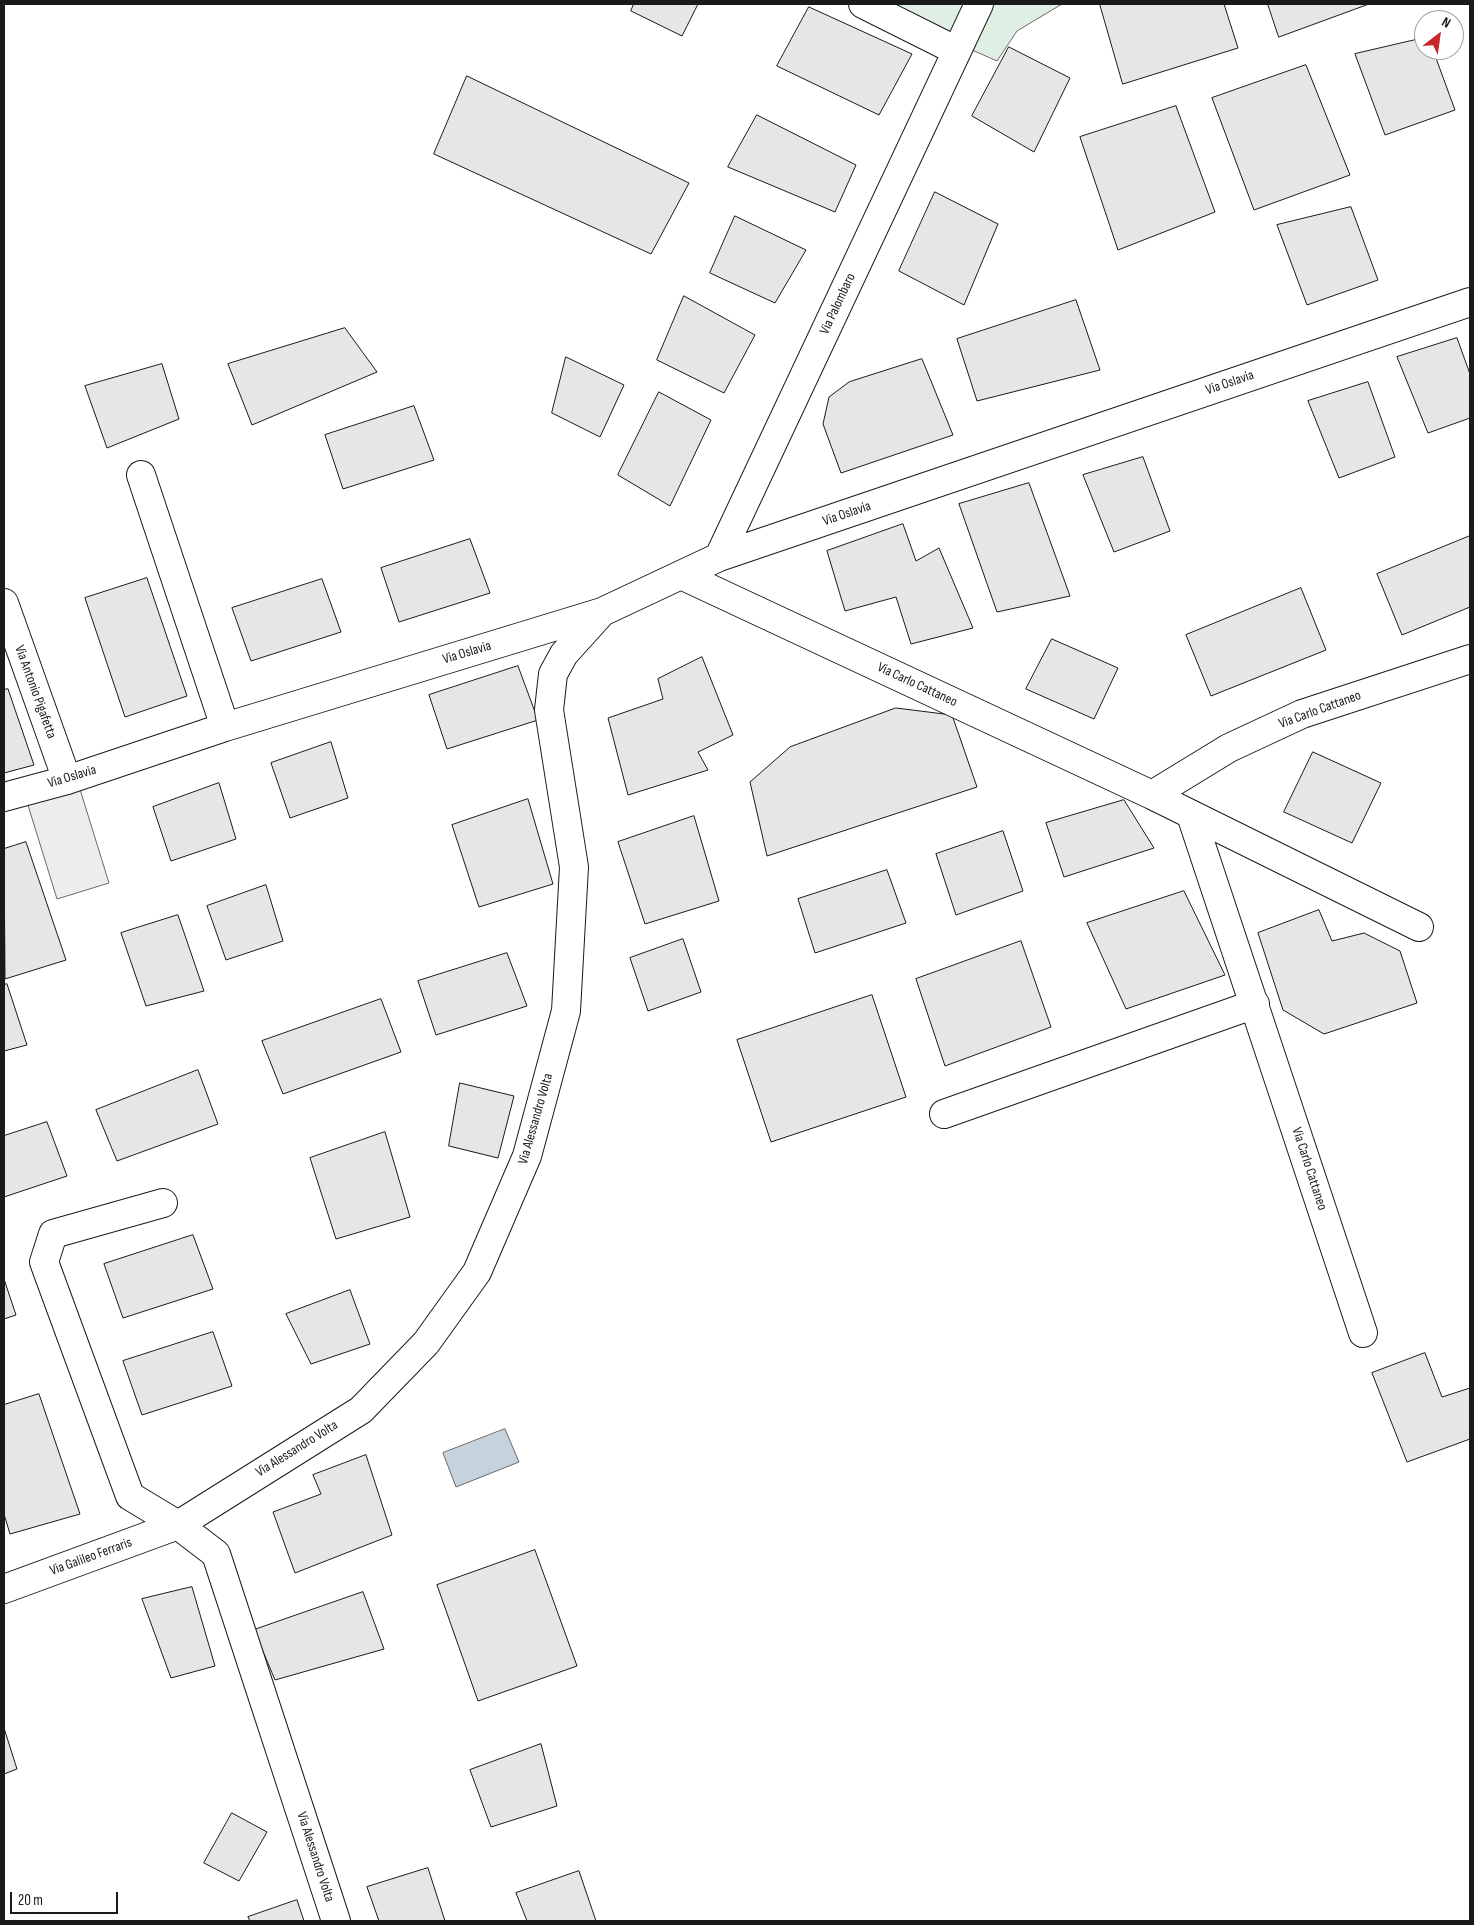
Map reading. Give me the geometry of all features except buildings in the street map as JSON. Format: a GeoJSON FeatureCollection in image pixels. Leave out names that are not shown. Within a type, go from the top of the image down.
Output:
{"type":"FeatureCollection","features":[{"type":"Feature","properties":{"kind":"street"},"geometry":{"type":"LineString","coordinates":[[863,4],[957,50]]}},
{"type":"Feature","properties":{"kind":"street","name":"Via Palombaro"},"geometry":{"type":"LineString","coordinates":[[719,557],[979,4]]}},
{"type":"Feature","properties":{"kind":"street","name":"Via Oslavia"},"geometry":{"type":"LineString","coordinates":[[4,797],[67,780],[225,727],[602,612],[719,557],[1470,302]]}},
{"type":"Feature","properties":{"kind":"street"},"geometry":{"type":"LineString","coordinates":[[141,475],[225,727]]}},
{"type":"Feature","properties":{"kind":"street","name":"Via Carlo Cattaneo"},"geometry":{"type":"LineString","coordinates":[[681,575],[1152,795],[1420,927]]}},
{"type":"Feature","properties":{"kind":"street","name":"Via Antonio Pigafetta"},"geometry":{"type":"LineString","coordinates":[[4,604],[67,780]]}},
{"type":"Feature","properties":{"kind":"street","name":"Via Alessandro Volta"},"geometry":{"type":"LineString","coordinates":[[178,1524],[361,1410],[426,1343],[477,1272],[527,1156],[566,1011],[574,867],[549,710],[553,674],[564,654],[602,612]]}},
{"type":"Feature","properties":{"kind":"street","name":"Via Carlo Cattaneo"},"geometry":{"type":"LineString","coordinates":[[1152,795],[1229,748],[1302,714],[1470,658]]}},
{"type":"Feature","properties":{"kind":"street","name":"Via Carlo Cattaneo"},"geometry":{"type":"LineString","coordinates":[[1191,815],[1363,1334]]}},
{"type":"Feature","properties":{"kind":"street"},"geometry":{"type":"LineString","coordinates":[[944,1114],[1255,1004]]}},
{"type":"Feature","properties":{"kind":"street","name":"Via Alessandro Volta"},"geometry":{"type":"LineString","coordinates":[[163,1203],[53,1234],[44,1262],[130,1496],[178,1524],[216,1554],[336,1921]]}},
{"type":"Feature","properties":{"kind":"street","name":"Via Galileo Ferraris"},"geometry":{"type":"LineString","coordinates":[[4,1589],[178,1524]]}},
{"type":"Feature","properties":{"kind":"green space"},"geometry":{"type":"Polygon","coordinates":[[[871,4],[975,4],[955,45],[871,4]]]}},
{"type":"Feature","properties":{"kind":"green space"},"geometry":{"type":"Polygon","coordinates":[[[983,4],[1062,4],[1017,31],[997,61],[963,46],[983,4]]]}},
{"type":"Feature","properties":{"kind":"shaded area"},"geometry":{"type":"Polygon","coordinates":[[[79,786],[109,883],[57,899],[27,802],[79,786]]]}},
{"type":"Feature","properties":{"kind":"shaded area"},"geometry":{"type":"Polygon","coordinates":[[[505,1429],[519,1462],[456,1487],[443,1453],[505,1429]]]}}]}
